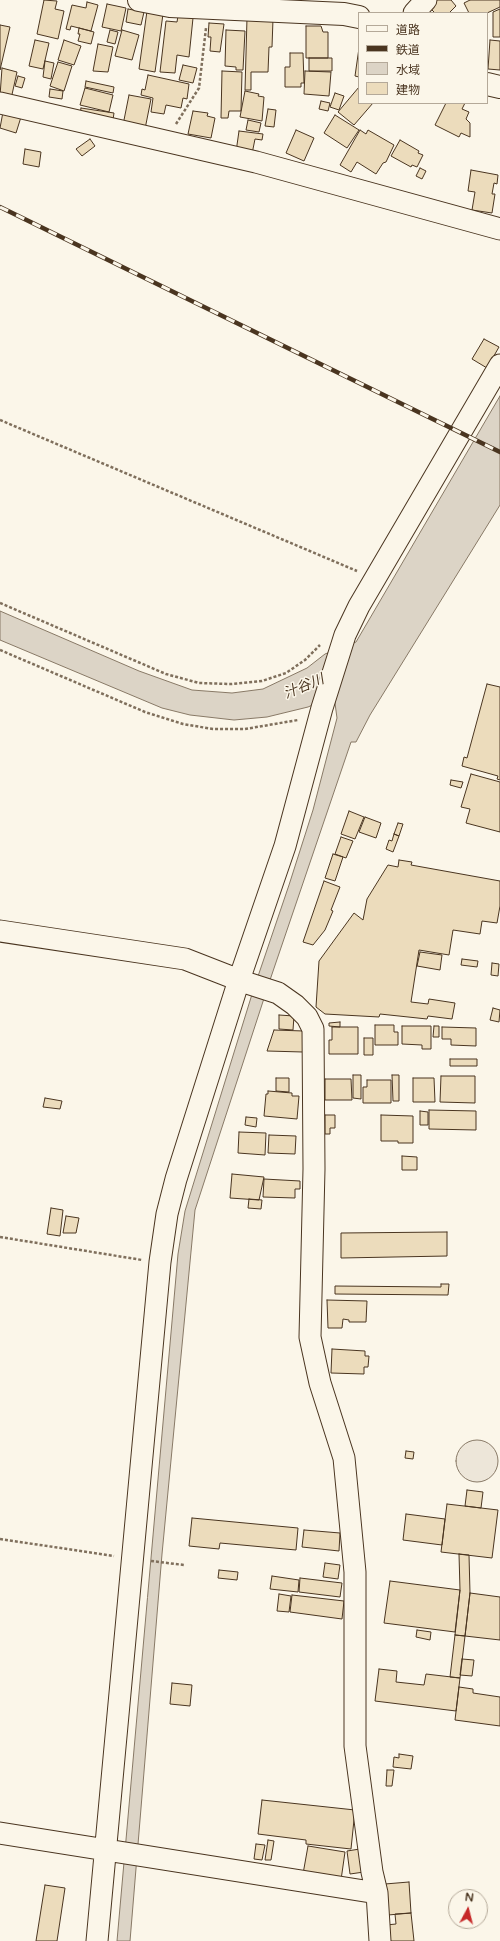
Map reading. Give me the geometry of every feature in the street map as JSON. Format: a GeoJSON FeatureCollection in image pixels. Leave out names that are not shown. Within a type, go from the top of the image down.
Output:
{"type":"FeatureCollection","features":[{"type":"Feature","properties":{"kind":"main road"},"geometry":{"type":"LineString","coordinates":[[139,0],[170,6],[344,14],[358,17]]}},
{"type":"Feature","properties":{"kind":"main road"},"geometry":{"type":"LineString","coordinates":[[488,84],[500,86]]}},
{"type":"Feature","properties":{"kind":"street"},"geometry":{"type":"LineString","coordinates":[[415,12],[426,0]]}},
{"type":"Feature","properties":{"kind":"street"},"geometry":{"type":"LineString","coordinates":[[0,103],[256,162],[500,229]]}},
{"type":"Feature","properties":{"kind":"street"},"geometry":{"type":"LineString","coordinates":[[97,1941],[110,1850],[140,1560],[160,1262],[167,1214],[176,1179],[285,846],[320,714],[345,634],[375,579],[500,365]]}},
{"type":"Feature","properties":{"kind":"street"},"geometry":{"type":"LineString","coordinates":[[0,931],[185,959],[241,981],[278,993],[295,1005],[307,1017],[313,1029],[314,1169],[310,1337],[320,1383],[344,1458],[355,1572],[355,1746],[376,1893],[380,1941]]}},
{"type":"Feature","properties":{"kind":"street"},"geometry":{"type":"LineString","coordinates":[[0,1833],[376,1893]]}},
{"type":"Feature","properties":{"kind":"path"},"geometry":{"type":"LineString","coordinates":[[166,141],[199,88],[208,8]]}},
{"type":"Feature","properties":{"kind":"path"},"geometry":{"type":"LineString","coordinates":[[0,420],[375,579]]}},
{"type":"Feature","properties":{"kind":"path"},"geometry":{"type":"LineString","coordinates":[[0,603],[166,674],[199,683],[231,684],[262,681],[286,673],[305,660],[321,645]]}},
{"type":"Feature","properties":{"kind":"path"},"geometry":{"type":"LineString","coordinates":[[0,650],[145,712],[183,724],[213,729],[245,729],[309,718],[320,714]]}},
{"type":"Feature","properties":{"kind":"path"},"geometry":{"type":"LineString","coordinates":[[0,1237],[160,1262]]}},
{"type":"Feature","properties":{"kind":"path"},"geometry":{"type":"LineString","coordinates":[[0,1539],[140,1560],[184,1565]]}},
{"type":"Feature","properties":{"kind":"shaded area"},"geometry":{"type":"Polygon","coordinates":[[[473,1440],[481,1440],[492,1446],[498,1457],[498,1465],[492,1476],[481,1482],[473,1482],[462,1476],[456,1465],[456,1457],[462,1446],[473,1440]]]}},
{"type":"Feature","properties":{"kind":"water","name":"汁谷川"},"geometry":{"type":"Polygon","coordinates":[[[500,396],[500,505],[370,715],[356,742],[351,742],[270,980],[195,1210],[162,1554],[130,1941],[117,1941],[178,1254],[185,1211],[253,991],[313,810],[337,718],[334,696],[308,707],[267,717],[234,720],[190,715],[162,708],[0,640],[0,611],[139,671],[192,690],[232,693],[263,689],[307,668],[325,654],[356,642],[500,396]]]}},
{"type":"Feature","properties":{"kind":"building"},"geometry":{"type":"Polygon","coordinates":[[[44,0],[57,1],[55,9],[64,11],[58,39],[37,34],[44,0]]]}},
{"type":"Feature","properties":{"kind":"building"},"geometry":{"type":"Polygon","coordinates":[[[436,0],[451,0],[456,6],[450,12],[434,12],[429,7],[436,0]]]}},
{"type":"Feature","properties":{"kind":"building"},"geometry":{"type":"Polygon","coordinates":[[[470,0],[500,0],[500,7],[488,13],[468,12],[464,3],[470,0]]]}},
{"type":"Feature","properties":{"kind":"building"},"geometry":{"type":"Polygon","coordinates":[[[87,2],[98,5],[91,31],[71,26],[70,30],[66,29],[72,5],[86,8],[87,2]]]}},
{"type":"Feature","properties":{"kind":"building"},"geometry":{"type":"Polygon","coordinates":[[[107,4],[126,8],[121,31],[102,27],[107,4]]]}},
{"type":"Feature","properties":{"kind":"building"},"geometry":{"type":"Polygon","coordinates":[[[128,9],[144,12],[141,25],[126,22],[128,9]]]}},
{"type":"Feature","properties":{"kind":"building"},"geometry":{"type":"Polygon","coordinates":[[[500,9],[500,37],[493,37],[493,12],[500,9]]]}},
{"type":"Feature","properties":{"kind":"building"},"geometry":{"type":"Polygon","coordinates":[[[147,11],[163,14],[155,72],[139,69],[147,11]]]}},
{"type":"Feature","properties":{"kind":"building"},"geometry":{"type":"Polygon","coordinates":[[[178,16],[193,18],[189,57],[177,55],[175,73],[160,72],[166,21],[177,22],[178,16]]]}},
{"type":"Feature","properties":{"kind":"building"},"geometry":{"type":"Polygon","coordinates":[[[247,18],[273,19],[272,47],[269,47],[268,72],[251,72],[251,90],[245,90],[247,18]]]}},
{"type":"Feature","properties":{"kind":"building"},"geometry":{"type":"Polygon","coordinates":[[[209,23],[224,24],[220,52],[210,51],[211,37],[208,37],[209,23]]]}},
{"type":"Feature","properties":{"kind":"building"},"geometry":{"type":"Polygon","coordinates":[[[0,25],[10,27],[0,70],[0,25]]]}},
{"type":"Feature","properties":{"kind":"building"},"geometry":{"type":"Polygon","coordinates":[[[306,26],[321,26],[323,32],[328,32],[328,58],[306,58],[306,26]]]}},
{"type":"Feature","properties":{"kind":"building"},"geometry":{"type":"Polygon","coordinates":[[[79,28],[94,32],[91,44],[78,41],[80,34],[78,34],[79,28]]]}},
{"type":"Feature","properties":{"kind":"building"},"geometry":{"type":"Polygon","coordinates":[[[110,30],[118,32],[115,44],[107,42],[110,30]]]}},
{"type":"Feature","properties":{"kind":"building"},"geometry":{"type":"Polygon","coordinates":[[[122,30],[139,35],[132,60],[115,56],[122,30]]]}},
{"type":"Feature","properties":{"kind":"building"},"geometry":{"type":"Polygon","coordinates":[[[226,30],[245,31],[243,70],[236,70],[236,67],[225,66],[226,30]]]}},
{"type":"Feature","properties":{"kind":"building"},"geometry":{"type":"Polygon","coordinates":[[[35,40],[49,43],[43,69],[29,66],[35,40]]]}},
{"type":"Feature","properties":{"kind":"building"},"geometry":{"type":"Polygon","coordinates":[[[64,40],[81,46],[74,65],[58,60],[64,40]]]}},
{"type":"Feature","properties":{"kind":"building"},"geometry":{"type":"Polygon","coordinates":[[[490,40],[500,41],[500,70],[488,69],[490,40]]]}},
{"type":"Feature","properties":{"kind":"building"},"geometry":{"type":"Polygon","coordinates":[[[98,44],[113,47],[108,72],[93,71],[98,44]]]}},
{"type":"Feature","properties":{"kind":"building"},"geometry":{"type":"Polygon","coordinates":[[[290,53],[303,53],[304,83],[301,83],[301,87],[285,87],[285,67],[290,67],[290,53]]]}},
{"type":"Feature","properties":{"kind":"building"},"geometry":{"type":"Polygon","coordinates":[[[358,55],[358,77],[355,76],[358,55]]]}},
{"type":"Feature","properties":{"kind":"building"},"geometry":{"type":"Polygon","coordinates":[[[309,58],[332,58],[332,71],[309,71],[309,58]]]}},
{"type":"Feature","properties":{"kind":"building"},"geometry":{"type":"Polygon","coordinates":[[[45,61],[54,63],[51,79],[43,77],[45,61]]]}},
{"type":"Feature","properties":{"kind":"building"},"geometry":{"type":"Polygon","coordinates":[[[58,62],[72,66],[64,91],[50,86],[58,62]]]}},
{"type":"Feature","properties":{"kind":"building"},"geometry":{"type":"Polygon","coordinates":[[[183,65],[197,68],[193,83],[179,80],[183,65]]]}},
{"type":"Feature","properties":{"kind":"building"},"geometry":{"type":"Polygon","coordinates":[[[2,68],[17,72],[11,99],[0,96],[2,68]]]}},
{"type":"Feature","properties":{"kind":"building"},"geometry":{"type":"Polygon","coordinates":[[[222,71],[242,72],[241,111],[229,111],[228,118],[221,118],[222,71]]]}},
{"type":"Feature","properties":{"kind":"building"},"geometry":{"type":"Polygon","coordinates":[[[305,71],[331,72],[329,96],[304,94],[305,71]]]}},
{"type":"Feature","properties":{"kind":"building"},"geometry":{"type":"Polygon","coordinates":[[[148,75],[189,84],[187,99],[183,98],[181,108],[166,105],[164,114],[151,112],[153,98],[141,95],[142,89],[145,90],[148,75]]]}},
{"type":"Feature","properties":{"kind":"building"},"geometry":{"type":"Polygon","coordinates":[[[18,76],[25,78],[22,88],[15,86],[18,76]]]}},
{"type":"Feature","properties":{"kind":"building"},"geometry":{"type":"Polygon","coordinates":[[[86,81],[114,87],[113,93],[85,87],[86,81]]]}},
{"type":"Feature","properties":{"kind":"building"},"geometry":{"type":"Polygon","coordinates":[[[85,88],[113,95],[109,112],[80,105],[85,88]]]}},
{"type":"Feature","properties":{"kind":"building"},"geometry":{"type":"Polygon","coordinates":[[[358,88],[358,104],[372,104],[354,125],[338,112],[358,88]]]}},
{"type":"Feature","properties":{"kind":"building"},"geometry":{"type":"Polygon","coordinates":[[[50,89],[63,91],[62,99],[49,97],[50,89]]]}},
{"type":"Feature","properties":{"kind":"building"},"geometry":{"type":"Polygon","coordinates":[[[245,91],[259,94],[258,96],[264,97],[262,121],[240,117],[245,91]]]}},
{"type":"Feature","properties":{"kind":"building"},"geometry":{"type":"Polygon","coordinates":[[[335,93],[344,96],[339,110],[330,107],[335,93]]]}},
{"type":"Feature","properties":{"kind":"building"},"geometry":{"type":"Polygon","coordinates":[[[129,95],[151,99],[144,134],[122,130],[129,95]]]}},
{"type":"Feature","properties":{"kind":"building"},"geometry":{"type":"Polygon","coordinates":[[[321,101],[330,103],[328,111],[319,109],[321,101]]]}},
{"type":"Feature","properties":{"kind":"building"},"geometry":{"type":"Polygon","coordinates":[[[446,104],[464,104],[462,109],[469,112],[466,119],[470,123],[470,137],[461,133],[459,137],[435,125],[446,104]]]}},
{"type":"Feature","properties":{"kind":"building"},"geometry":{"type":"Polygon","coordinates":[[[81,108],[114,113],[112,126],[79,120],[81,108]]]}},
{"type":"Feature","properties":{"kind":"building"},"geometry":{"type":"Polygon","coordinates":[[[268,109],[276,110],[274,127],[265,126],[268,109]]]}},
{"type":"Feature","properties":{"kind":"building"},"geometry":{"type":"Polygon","coordinates":[[[193,111],[208,113],[207,116],[215,118],[211,138],[188,134],[193,111]]]}},
{"type":"Feature","properties":{"kind":"building"},"geometry":{"type":"Polygon","coordinates":[[[3,112],[21,117],[16,133],[0,128],[3,112]]]}},
{"type":"Feature","properties":{"kind":"building"},"geometry":{"type":"Polygon","coordinates":[[[335,115],[359,130],[347,148],[324,133],[335,115]]]}},
{"type":"Feature","properties":{"kind":"building"},"geometry":{"type":"Polygon","coordinates":[[[248,120],[261,123],[259,132],[246,130],[248,120]]]}},
{"type":"Feature","properties":{"kind":"building"},"geometry":{"type":"Polygon","coordinates":[[[296,130],[314,138],[304,161],[286,153],[296,130]]]}},
{"type":"Feature","properties":{"kind":"building"},"geometry":{"type":"Polygon","coordinates":[[[360,130],[366,134],[368,130],[394,145],[386,162],[383,163],[376,174],[357,162],[351,172],[340,165],[360,130]]]}},
{"type":"Feature","properties":{"kind":"building"},"geometry":{"type":"Polygon","coordinates":[[[239,131],[263,134],[262,140],[255,139],[252,154],[236,152],[239,131]]]}},
{"type":"Feature","properties":{"kind":"building"},"geometry":{"type":"Polygon","coordinates":[[[90,139],[95,146],[82,156],[76,149],[90,139]]]}},
{"type":"Feature","properties":{"kind":"building"},"geometry":{"type":"Polygon","coordinates":[[[400,140],[423,155],[417,167],[412,165],[411,167],[391,156],[400,140]]]}},
{"type":"Feature","properties":{"kind":"building"},"geometry":{"type":"Polygon","coordinates":[[[25,149],[41,152],[39,167],[23,164],[25,149]]]}},
{"type":"Feature","properties":{"kind":"building"},"geometry":{"type":"Polygon","coordinates":[[[420,168],[426,171],[422,179],[416,176],[420,168]]]}},
{"type":"Feature","properties":{"kind":"building"},"geometry":{"type":"Polygon","coordinates":[[[471,170],[498,175],[497,184],[494,183],[492,194],[495,194],[492,213],[472,210],[475,192],[468,191],[471,170]]]}},
{"type":"Feature","properties":{"kind":"building"},"geometry":{"type":"Polygon","coordinates":[[[484,339],[499,347],[487,368],[472,359],[484,339]]]}},
{"type":"Feature","properties":{"kind":"building"},"geometry":{"type":"Polygon","coordinates":[[[487,684],[500,687],[500,780],[497,779],[498,776],[462,766],[464,757],[467,758],[487,684]]]}},
{"type":"Feature","properties":{"kind":"building"},"geometry":{"type":"Polygon","coordinates":[[[471,774],[500,782],[500,832],[466,823],[470,809],[461,807],[471,774]]]}},
{"type":"Feature","properties":{"kind":"building"},"geometry":{"type":"Polygon","coordinates":[[[451,780],[463,782],[461,788],[450,785],[451,780]]]}},
{"type":"Feature","properties":{"kind":"building"},"geometry":{"type":"Polygon","coordinates":[[[349,811],[364,817],[355,839],[341,834],[349,811]]]}},
{"type":"Feature","properties":{"kind":"building"},"geometry":{"type":"Polygon","coordinates":[[[365,817],[381,823],[376,838],[359,832],[365,817]]]}},
{"type":"Feature","properties":{"kind":"building"},"geometry":{"type":"Polygon","coordinates":[[[398,823],[403,824],[399,836],[394,834],[398,823]]]}},
{"type":"Feature","properties":{"kind":"building"},"geometry":{"type":"Polygon","coordinates":[[[394,834],[399,836],[393,852],[386,849],[389,840],[392,841],[394,834]]]}},
{"type":"Feature","properties":{"kind":"building"},"geometry":{"type":"Polygon","coordinates":[[[341,837],[353,841],[346,858],[335,854],[341,837]]]}},
{"type":"Feature","properties":{"kind":"building"},"geometry":{"type":"Polygon","coordinates":[[[333,854],[343,857],[335,881],[325,878],[333,854]]]}},
{"type":"Feature","properties":{"kind":"building"},"geometry":{"type":"Polygon","coordinates":[[[399,860],[412,862],[411,865],[500,881],[500,906],[497,923],[482,921],[480,934],[453,930],[449,955],[419,950],[411,1002],[428,1004],[429,999],[455,1003],[452,1019],[428,1016],[427,1019],[380,1014],[379,1017],[325,1014],[316,1007],[319,961],[354,913],[363,920],[367,899],[388,865],[398,867],[399,860]]]}},
{"type":"Feature","properties":{"kind":"building"},"geometry":{"type":"Polygon","coordinates":[[[324,881],[340,887],[331,910],[333,911],[325,930],[313,945],[303,942],[324,881]]]}},
{"type":"Feature","properties":{"kind":"building"},"geometry":{"type":"Polygon","coordinates":[[[420,952],[442,955],[440,970],[417,966],[420,952]]]}},
{"type":"Feature","properties":{"kind":"building"},"geometry":{"type":"Polygon","coordinates":[[[462,959],[478,961],[477,967],[461,965],[462,959]]]}},
{"type":"Feature","properties":{"kind":"building"},"geometry":{"type":"Polygon","coordinates":[[[492,963],[499,964],[498,976],[491,975],[492,963]]]}},
{"type":"Feature","properties":{"kind":"building"},"geometry":{"type":"Polygon","coordinates":[[[493,1008],[500,1010],[499,1022],[490,1020],[493,1008]]]}},
{"type":"Feature","properties":{"kind":"building"},"geometry":{"type":"Polygon","coordinates":[[[279,1015],[294,1016],[293,1030],[279,1029],[279,1015]]]}},
{"type":"Feature","properties":{"kind":"building"},"geometry":{"type":"Polygon","coordinates":[[[340,1022],[340,1027],[329,1026],[329,1023],[340,1022]]]}},
{"type":"Feature","properties":{"kind":"building"},"geometry":{"type":"Polygon","coordinates":[[[375,1025],[394,1025],[394,1032],[398,1032],[398,1045],[375,1045],[375,1025]]]}},
{"type":"Feature","properties":{"kind":"building"},"geometry":{"type":"Polygon","coordinates":[[[402,1026],[431,1026],[431,1049],[422,1049],[422,1045],[402,1044],[402,1026]]]}},
{"type":"Feature","properties":{"kind":"building"},"geometry":{"type":"Polygon","coordinates":[[[434,1026],[439,1026],[439,1037],[433,1037],[434,1026]]]}},
{"type":"Feature","properties":{"kind":"building"},"geometry":{"type":"Polygon","coordinates":[[[332,1027],[358,1027],[358,1054],[329,1054],[329,1040],[332,1040],[332,1027]]]}},
{"type":"Feature","properties":{"kind":"building"},"geometry":{"type":"Polygon","coordinates":[[[442,1027],[476,1028],[476,1046],[451,1045],[451,1039],[442,1039],[442,1027]]]}},
{"type":"Feature","properties":{"kind":"building"},"geometry":{"type":"Polygon","coordinates":[[[274,1030],[304,1031],[303,1052],[267,1051],[274,1030]]]}},
{"type":"Feature","properties":{"kind":"building"},"geometry":{"type":"Polygon","coordinates":[[[364,1038],[373,1038],[373,1055],[364,1055],[364,1038]]]}},
{"type":"Feature","properties":{"kind":"building"},"geometry":{"type":"Polygon","coordinates":[[[450,1059],[477,1059],[477,1066],[450,1066],[450,1059]]]}},
{"type":"Feature","properties":{"kind":"building"},"geometry":{"type":"Polygon","coordinates":[[[353,1075],[361,1075],[361,1099],[353,1098],[353,1075]]]}},
{"type":"Feature","properties":{"kind":"building"},"geometry":{"type":"Polygon","coordinates":[[[392,1075],[399,1075],[399,1101],[393,1101],[392,1075]]]}},
{"type":"Feature","properties":{"kind":"building"},"geometry":{"type":"Polygon","coordinates":[[[441,1076],[475,1076],[475,1103],[440,1102],[441,1076]]]}},
{"type":"Feature","properties":{"kind":"building"},"geometry":{"type":"Polygon","coordinates":[[[276,1078],[289,1078],[289,1092],[276,1091],[276,1078]]]}},
{"type":"Feature","properties":{"kind":"building"},"geometry":{"type":"Polygon","coordinates":[[[413,1078],[434,1078],[435,1102],[413,1102],[413,1078]]]}},
{"type":"Feature","properties":{"kind":"building"},"geometry":{"type":"Polygon","coordinates":[[[325,1079],[351,1079],[352,1100],[325,1100],[325,1079]]]}},
{"type":"Feature","properties":{"kind":"building"},"geometry":{"type":"Polygon","coordinates":[[[367,1080],[391,1080],[391,1103],[363,1103],[363,1087],[367,1087],[367,1080]]]}},
{"type":"Feature","properties":{"kind":"building"},"geometry":{"type":"Polygon","coordinates":[[[268,1091],[292,1093],[292,1096],[299,1096],[297,1119],[264,1116],[266,1094],[268,1094],[268,1091]]]}},
{"type":"Feature","properties":{"kind":"building"},"geometry":{"type":"Polygon","coordinates":[[[45,1098],[62,1101],[60,1109],[43,1107],[45,1098]]]}},
{"type":"Feature","properties":{"kind":"building"},"geometry":{"type":"Polygon","coordinates":[[[429,1110],[476,1111],[476,1130],[429,1129],[429,1110]]]}},
{"type":"Feature","properties":{"kind":"building"},"geometry":{"type":"Polygon","coordinates":[[[420,1111],[428,1112],[428,1125],[420,1125],[420,1111]]]}},
{"type":"Feature","properties":{"kind":"building"},"geometry":{"type":"Polygon","coordinates":[[[325,1115],[335,1115],[335,1128],[330,1128],[330,1134],[325,1134],[325,1115]]]}},
{"type":"Feature","properties":{"kind":"building"},"geometry":{"type":"Polygon","coordinates":[[[381,1115],[413,1116],[413,1143],[381,1141],[381,1115]]]}},
{"type":"Feature","properties":{"kind":"building"},"geometry":{"type":"Polygon","coordinates":[[[246,1117],[257,1118],[256,1127],[245,1125],[246,1117]]]}},
{"type":"Feature","properties":{"kind":"building"},"geometry":{"type":"Polygon","coordinates":[[[239,1132],[266,1133],[265,1155],[238,1153],[239,1132]]]}},
{"type":"Feature","properties":{"kind":"building"},"geometry":{"type":"Polygon","coordinates":[[[269,1135],[296,1136],[295,1154],[268,1153],[269,1135]]]}},
{"type":"Feature","properties":{"kind":"building"},"geometry":{"type":"Polygon","coordinates":[[[402,1156],[417,1157],[417,1170],[402,1170],[402,1156]]]}},
{"type":"Feature","properties":{"kind":"building"},"geometry":{"type":"Polygon","coordinates":[[[232,1174],[264,1177],[259,1200],[230,1198],[232,1174]]]}},
{"type":"Feature","properties":{"kind":"building"},"geometry":{"type":"Polygon","coordinates":[[[264,1179],[300,1181],[300,1189],[295,1189],[295,1198],[263,1197],[264,1179]]]}},
{"type":"Feature","properties":{"kind":"building"},"geometry":{"type":"Polygon","coordinates":[[[249,1199],[262,1200],[261,1209],[248,1208],[249,1199]]]}},
{"type":"Feature","properties":{"kind":"building"},"geometry":{"type":"Polygon","coordinates":[[[51,1208],[63,1210],[60,1236],[47,1234],[51,1208]]]}},
{"type":"Feature","properties":{"kind":"building"},"geometry":{"type":"Polygon","coordinates":[[[66,1216],[79,1218],[76,1233],[63,1233],[66,1216]]]}},
{"type":"Feature","properties":{"kind":"building"},"geometry":{"type":"Polygon","coordinates":[[[447,1232],[447,1256],[341,1258],[341,1233],[447,1232]]]}},
{"type":"Feature","properties":{"kind":"building"},"geometry":{"type":"Polygon","coordinates":[[[441,1284],[449,1284],[448,1295],[335,1294],[335,1286],[441,1287],[441,1284]]]}},
{"type":"Feature","properties":{"kind":"building"},"geometry":{"type":"Polygon","coordinates":[[[327,1300],[367,1301],[366,1322],[349,1322],[349,1320],[343,1319],[342,1328],[328,1328],[327,1300]]]}},
{"type":"Feature","properties":{"kind":"building"},"geometry":{"type":"Polygon","coordinates":[[[332,1349],[365,1351],[365,1356],[369,1356],[368,1367],[364,1367],[364,1374],[331,1373],[332,1349]]]}},
{"type":"Feature","properties":{"kind":"building"},"geometry":{"type":"Polygon","coordinates":[[[406,1451],[414,1452],[413,1459],[405,1458],[406,1451]]]}},
{"type":"Feature","properties":{"kind":"building"},"geometry":{"type":"Polygon","coordinates":[[[467,1490],[483,1492],[481,1508],[465,1506],[467,1490]]]}},
{"type":"Feature","properties":{"kind":"building"},"geometry":{"type":"Polygon","coordinates":[[[447,1504],[498,1510],[492,1558],[441,1552],[447,1504]]]}},
{"type":"Feature","properties":{"kind":"building"},"geometry":{"type":"Polygon","coordinates":[[[406,1514],[445,1519],[442,1545],[403,1540],[406,1514]]]}},
{"type":"Feature","properties":{"kind":"building"},"geometry":{"type":"Polygon","coordinates":[[[192,1518],[298,1528],[296,1550],[220,1543],[219,1549],[189,1546],[192,1518]]]}},
{"type":"Feature","properties":{"kind":"building"},"geometry":{"type":"Polygon","coordinates":[[[304,1530],[340,1533],[339,1551],[302,1547],[304,1530]]]}},
{"type":"Feature","properties":{"kind":"building"},"geometry":{"type":"Polygon","coordinates":[[[459,1554],[469,1555],[470,1593],[465,1636],[455,1635],[460,1590],[459,1554]]]}},
{"type":"Feature","properties":{"kind":"building"},"geometry":{"type":"Polygon","coordinates":[[[325,1563],[340,1565],[338,1579],[323,1577],[325,1563]]]}},
{"type":"Feature","properties":{"kind":"building"},"geometry":{"type":"Polygon","coordinates":[[[219,1570],[238,1572],[237,1580],[218,1578],[219,1570]]]}},
{"type":"Feature","properties":{"kind":"building"},"geometry":{"type":"Polygon","coordinates":[[[272,1576],[299,1580],[298,1592],[270,1589],[272,1576]]]}},
{"type":"Feature","properties":{"kind":"building"},"geometry":{"type":"Polygon","coordinates":[[[300,1578],[342,1583],[340,1597],[299,1592],[300,1578]]]}},
{"type":"Feature","properties":{"kind":"building"},"geometry":{"type":"Polygon","coordinates":[[[390,1581],[460,1590],[455,1632],[384,1623],[390,1581]]]}},
{"type":"Feature","properties":{"kind":"building"},"geometry":{"type":"Polygon","coordinates":[[[470,1593],[500,1597],[500,1640],[465,1636],[470,1593]]]}},
{"type":"Feature","properties":{"kind":"building"},"geometry":{"type":"Polygon","coordinates":[[[279,1594],[291,1596],[289,1612],[277,1611],[279,1594]]]}},
{"type":"Feature","properties":{"kind":"building"},"geometry":{"type":"Polygon","coordinates":[[[292,1595],[344,1601],[342,1619],[290,1612],[292,1595]]]}},
{"type":"Feature","properties":{"kind":"building"},"geometry":{"type":"Polygon","coordinates":[[[417,1630],[431,1632],[430,1640],[416,1637],[417,1630]]]}},
{"type":"Feature","properties":{"kind":"building"},"geometry":{"type":"Polygon","coordinates":[[[455,1635],[465,1636],[460,1678],[450,1677],[455,1635]]]}},
{"type":"Feature","properties":{"kind":"building"},"geometry":{"type":"Polygon","coordinates":[[[462,1659],[474,1660],[472,1676],[460,1675],[462,1659]]]}},
{"type":"Feature","properties":{"kind":"building"},"geometry":{"type":"Polygon","coordinates":[[[379,1669],[397,1671],[396,1682],[424,1685],[426,1674],[460,1678],[456,1711],[375,1701],[379,1669]]]}},
{"type":"Feature","properties":{"kind":"building"},"geometry":{"type":"Polygon","coordinates":[[[172,1683],[192,1685],[190,1706],[170,1704],[172,1683]]]}},
{"type":"Feature","properties":{"kind":"building"},"geometry":{"type":"Polygon","coordinates":[[[459,1687],[473,1689],[473,1693],[500,1697],[500,1726],[455,1720],[459,1687]]]}},
{"type":"Feature","properties":{"kind":"building"},"geometry":{"type":"Polygon","coordinates":[[[399,1754],[413,1756],[411,1769],[393,1767],[394,1757],[399,1758],[399,1754]]]}},
{"type":"Feature","properties":{"kind":"building"},"geometry":{"type":"Polygon","coordinates":[[[387,1770],[394,1770],[392,1786],[386,1786],[387,1770]]]}},
{"type":"Feature","properties":{"kind":"building"},"geometry":{"type":"Polygon","coordinates":[[[262,1800],[355,1810],[351,1849],[306,1844],[306,1840],[258,1834],[262,1800]]]}},
{"type":"Feature","properties":{"kind":"building"},"geometry":{"type":"Polygon","coordinates":[[[268,1840],[274,1841],[271,1860],[265,1860],[268,1840]]]}},
{"type":"Feature","properties":{"kind":"building"},"geometry":{"type":"Polygon","coordinates":[[[256,1844],[265,1845],[262,1860],[254,1859],[256,1844]]]}},
{"type":"Feature","properties":{"kind":"building"},"geometry":{"type":"Polygon","coordinates":[[[308,1846],[345,1852],[341,1880],[303,1874],[308,1846]]]}},
{"type":"Feature","properties":{"kind":"building"},"geometry":{"type":"Polygon","coordinates":[[[360,1849],[364,1872],[350,1874],[347,1851],[360,1849]]]}},
{"type":"Feature","properties":{"kind":"building"},"geometry":{"type":"Polygon","coordinates":[[[409,1882],[411,1913],[388,1915],[385,1884],[409,1882]]]}},
{"type":"Feature","properties":{"kind":"building"},"geometry":{"type":"Polygon","coordinates":[[[45,1885],[65,1888],[57,1941],[36,1941],[45,1885]]]}},
{"type":"Feature","properties":{"kind":"building"},"geometry":{"type":"Polygon","coordinates":[[[411,1913],[414,1941],[387,1941],[386,1925],[396,1924],[395,1914],[411,1913]]]}},
{"type":"Feature","properties":{"kind":"railway"},"geometry":{"type":"LineString","coordinates":[[0,207],[500,452]]}}]}
